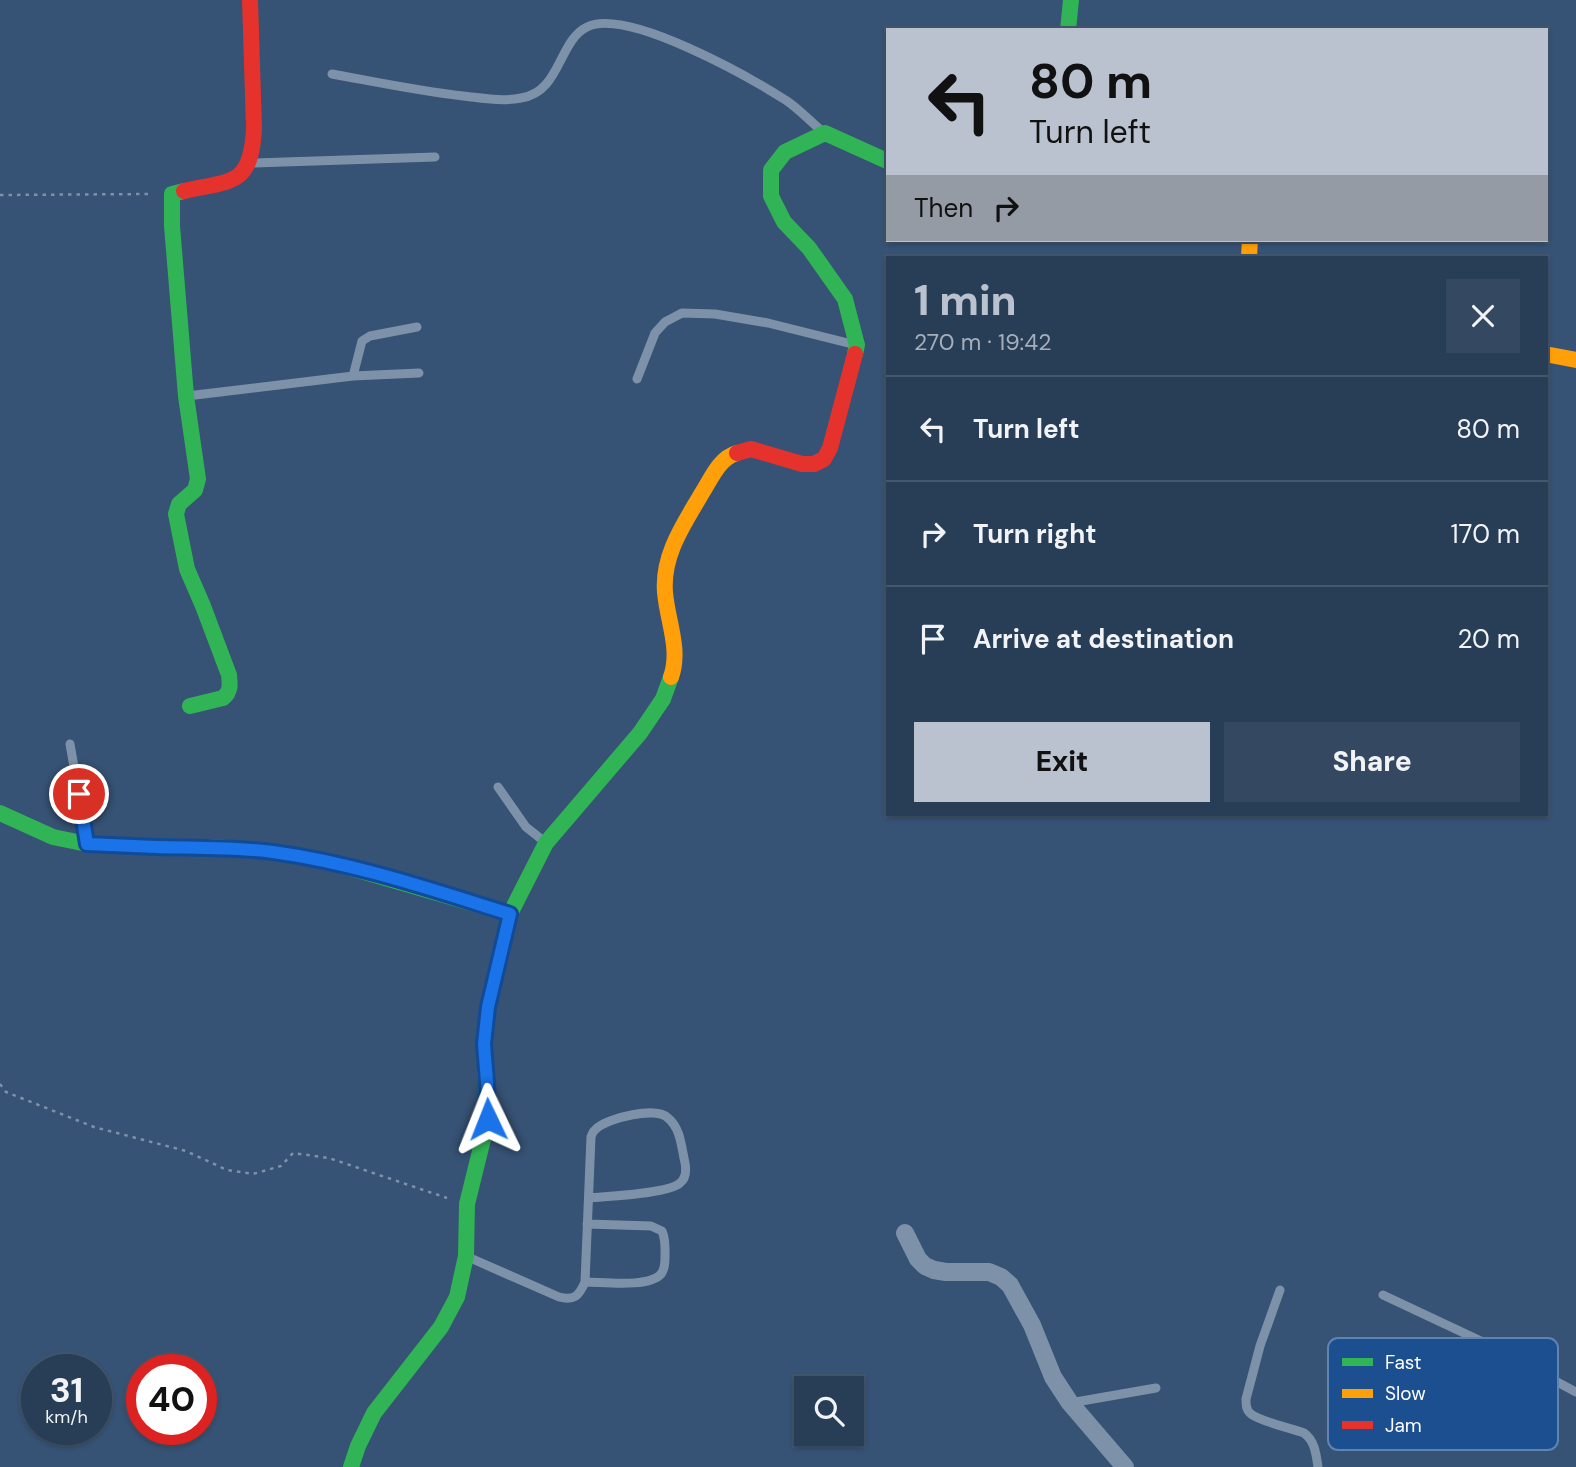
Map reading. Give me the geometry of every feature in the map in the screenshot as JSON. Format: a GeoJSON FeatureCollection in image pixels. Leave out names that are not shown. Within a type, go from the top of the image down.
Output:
{"type":"FeatureCollection","features":[{"type":"Feature","properties":{"kind":"street"},"geometry":{"type":"LineString","coordinates":[[190,706],[223,698],[230,686],[223,658],[187,569],[176,514],[178,504],[195,490],[198,479],[186,396],[172,226],[172,194],[233,180],[249,163],[254,128],[250,0]]}},
{"type":"Feature","properties":{"kind":"street"},"geometry":{"type":"LineString","coordinates":[[1068,28],[1070,0]]}},
{"type":"Feature","properties":{"kind":"street"},"geometry":{"type":"LineString","coordinates":[[351,1467],[374,1413],[441,1326],[457,1297],[466,1256],[467,1204],[488,1119],[484,1044],[488,1007],[510,914],[547,843],[640,733],[663,699],[673,671],[674,644],[665,592],[666,565],[679,532],[717,468],[731,455],[751,449],[802,464],[814,464],[824,459],[830,449],[857,345],[845,299],[810,248],[784,222],[771,196],[771,170],[785,152],[825,133],[886,160]]}},
{"type":"Feature","properties":{"kind":"street"},"geometry":{"type":"LineString","coordinates":[[1548,355],[1576,360]]}},
{"type":"Feature","properties":{"kind":"street"},"geometry":{"type":"LineString","coordinates":[[0,813],[53,837],[87,844],[215,847],[274,852],[350,867],[510,914]]}},
{"type":"Feature","properties":{"kind":"street"},"geometry":{"type":"LineString","coordinates":[[905,1233],[918,1259],[925,1266],[946,1272],[989,1272],[1010,1285],[1032,1325],[1053,1377],[1070,1403],[1125,1467]]}},
{"type":"Feature","properties":{"kind":"lane"},"geometry":{"type":"LineString","coordinates":[[332,74],[420,91],[497,99],[523,98],[539,92],[552,77],[575,36],[588,26],[608,23],[631,26],[693,49],[790,103],[825,133]]}},
{"type":"Feature","properties":{"kind":"lane"},"geometry":{"type":"LineString","coordinates":[[249,163],[435,157]]}},
{"type":"Feature","properties":{"kind":"lane"},"geometry":{"type":"LineString","coordinates":[[637,379],[655,333],[665,322],[682,313],[715,314],[768,323],[857,345]]}},
{"type":"Feature","properties":{"kind":"lane"},"geometry":{"type":"LineString","coordinates":[[353,376],[362,341],[370,336],[417,327]]}},
{"type":"Feature","properties":{"kind":"lane"},"geometry":{"type":"LineString","coordinates":[[186,396],[353,376],[419,373]]}},
{"type":"Feature","properties":{"kind":"lane"},"geometry":{"type":"LineString","coordinates":[[70,744],[87,844]]}},
{"type":"Feature","properties":{"kind":"lane"},"geometry":{"type":"LineString","coordinates":[[498,787],[526,827],[547,843]]}},
{"type":"Feature","properties":{"kind":"lane"},"geometry":{"type":"LineString","coordinates":[[466,1256],[559,1297],[575,1298],[586,1282],[591,1137],[594,1130],[641,1113],[656,1112],[666,1115],[680,1135],[686,1167],[685,1178],[673,1187],[639,1194],[589,1198]]}},
{"type":"Feature","properties":{"kind":"lane"},"geometry":{"type":"LineString","coordinates":[[586,1282],[639,1283],[662,1273],[665,1263],[665,1238],[662,1231],[652,1226],[587,1224]]}},
{"type":"Feature","properties":{"kind":"lane"},"geometry":{"type":"LineString","coordinates":[[1280,1290],[1259,1346],[1246,1406],[1250,1413],[1260,1419],[1311,1437],[1318,1467]]}},
{"type":"Feature","properties":{"kind":"lane"},"geometry":{"type":"LineString","coordinates":[[1383,1295],[1474,1338]]}},
{"type":"Feature","properties":{"kind":"lane"},"geometry":{"type":"LineString","coordinates":[[1558,1382],[1576,1392]]}},
{"type":"Feature","properties":{"kind":"lane"},"geometry":{"type":"LineString","coordinates":[[1070,1403],[1156,1388]]}},
{"type":"Feature","properties":{"kind":"path"},"geometry":{"type":"LineString","coordinates":[[0,195],[172,194]]}},
{"type":"Feature","properties":{"kind":"path"},"geometry":{"type":"LineString","coordinates":[[0,1084],[6,1091],[94,1127],[186,1151],[227,1170],[253,1174],[281,1166],[293,1153],[317,1156],[467,1204]]}},
{"type":"Feature","properties":{"kind":"traffic: fast"},"geometry":{"type":"LineString","coordinates":[[1068,28],[1071,0]]}},
{"type":"Feature","properties":{"kind":"traffic: fast"},"geometry":{"type":"LineString","coordinates":[[855,354],[857,345],[845,299],[809,248],[784,222],[771,196],[771,170],[785,152],[825,133],[886,161]]}},
{"type":"Feature","properties":{"kind":"traffic: fast"},"geometry":{"type":"LineString","coordinates":[[184,191],[172,194],[172,226],[186,396],[198,479],[195,490],[179,504],[176,514],[187,569],[229,675],[230,685],[223,698],[190,706]]}},
{"type":"Feature","properties":{"kind":"traffic: fast"},"geometry":{"type":"LineString","coordinates":[[351,1467],[374,1413],[441,1327],[457,1297],[466,1256],[467,1204],[488,1119],[484,1044],[488,1007],[510,914],[546,843],[640,733],[663,699],[671,677]]}},
{"type":"Feature","properties":{"kind":"traffic: fast"},"geometry":{"type":"LineString","coordinates":[[0,813],[53,837],[87,844],[215,847],[274,852],[337,864],[510,914]]}},
{"type":"Feature","properties":{"kind":"traffic: slow"},"geometry":{"type":"LineString","coordinates":[[1249,256],[1250,242]]}},
{"type":"Feature","properties":{"kind":"traffic: slow"},"geometry":{"type":"LineString","coordinates":[[1548,355],[1576,360]]}},
{"type":"Feature","properties":{"kind":"traffic: slow"},"geometry":{"type":"LineString","coordinates":[[671,677],[675,656],[665,592],[667,565],[682,528],[716,470],[725,459],[737,453]]}},
{"type":"Feature","properties":{"kind":"traffic: jam"},"geometry":{"type":"LineString","coordinates":[[184,191],[227,182],[243,171],[249,161],[254,128],[250,0]]}},
{"type":"Feature","properties":{"kind":"traffic: jam"},"geometry":{"type":"LineString","coordinates":[[737,453],[751,449],[802,464],[814,464],[824,459],[830,448],[855,354]]}},
{"type":"Feature","properties":{"kind":"route"},"geometry":{"type":"LineString","coordinates":[[79,794],[87,844],[215,847],[274,852],[387,877],[510,914],[488,1007],[484,1044],[488,1119]]}}]}
